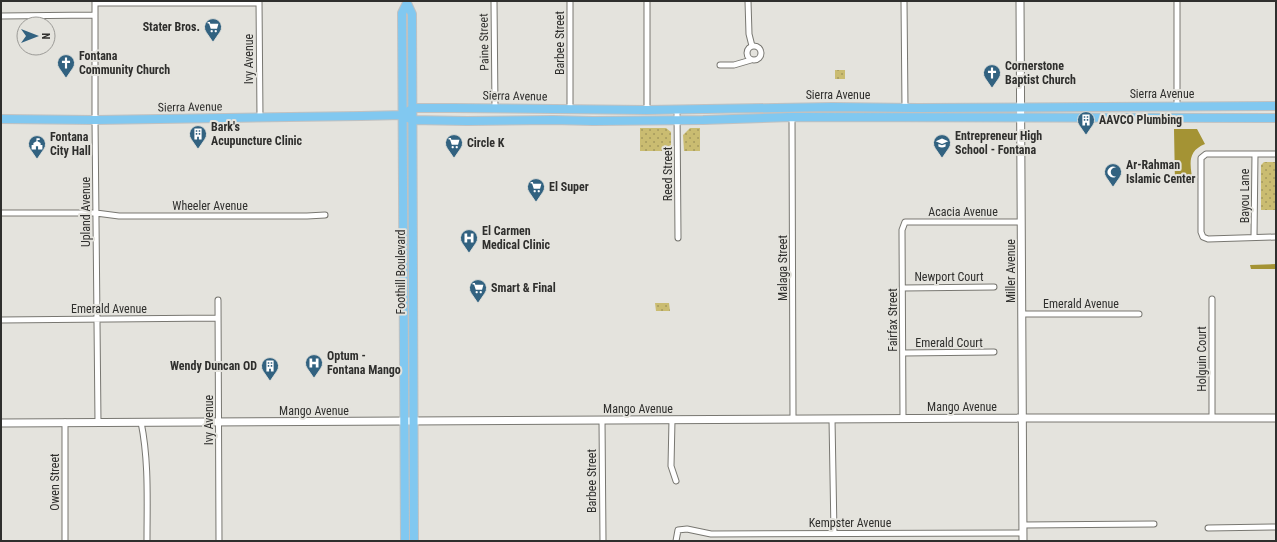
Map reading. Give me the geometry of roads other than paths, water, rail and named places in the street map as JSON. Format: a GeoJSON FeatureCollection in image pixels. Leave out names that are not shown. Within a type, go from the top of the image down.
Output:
{"type":"FeatureCollection","features":[{"type":"Feature","properties":{"kind":"main road","name":"Foothill Boulevard"},"geometry":{"type":"LineString","coordinates":[[407,2],[412,14],[414,541]]}},
{"type":"Feature","properties":{"kind":"main road","name":"Foothill Boulevard"},"geometry":{"type":"LineString","coordinates":[[405,541],[402,13],[407,2]]}},
{"type":"Feature","properties":{"kind":"main road","name":"Sierra Avenue"},"geometry":{"type":"LineString","coordinates":[[412,108],[677,110],[802,107],[905,108],[1276,106]]}},
{"type":"Feature","properties":{"kind":"main road"},"geometry":{"type":"LineString","coordinates":[[403,115],[412,108]]}},
{"type":"Feature","properties":{"kind":"main road","name":"Sierra Avenue"},"geometry":{"type":"LineString","coordinates":[[1,119],[95,120],[403,115],[412,120],[466,121],[677,120],[792,117],[1276,118]]}},
{"type":"Feature","properties":{"kind":"street","name":"Paine Street"},"geometry":{"type":"LineString","coordinates":[[494,1],[495,108]]}},
{"type":"Feature","properties":{"kind":"street","name":"Barbee Street"},"geometry":{"type":"LineString","coordinates":[[570,1],[570,110]]}},
{"type":"Feature","properties":{"kind":"street"},"geometry":{"type":"LineString","coordinates":[[647,1],[647,110]]}},
{"type":"Feature","properties":{"kind":"street"},"geometry":{"type":"LineString","coordinates":[[748,1],[749,34],[752,46]]}},
{"type":"Feature","properties":{"kind":"street"},"geometry":{"type":"LineString","coordinates":[[904,1],[905,108]]}},
{"type":"Feature","properties":{"kind":"street","name":"Miller Avenue"},"geometry":{"type":"LineString","coordinates":[[1020,1],[1023,541]]}},
{"type":"Feature","properties":{"kind":"street"},"geometry":{"type":"LineString","coordinates":[[1177,1],[1177,106]]}},
{"type":"Feature","properties":{"kind":"street"},"geometry":{"type":"LineString","coordinates":[[95,2],[260,2]]}},
{"type":"Feature","properties":{"kind":"street","name":"Upland Avenue"},"geometry":{"type":"LineString","coordinates":[[95,2],[96,319],[98,422]]}},
{"type":"Feature","properties":{"kind":"street","name":"Ivy Avenue"},"geometry":{"type":"LineString","coordinates":[[260,2],[260,118]]}},
{"type":"Feature","properties":{"kind":"street"},"geometry":{"type":"LineString","coordinates":[[1,16],[95,15]]}},
{"type":"Feature","properties":{"kind":"street"},"geometry":{"type":"LineString","coordinates":[[720,65],[734,65],[751,60],[758,60],[762,54],[759,48],[752,46]]}},
{"type":"Feature","properties":{"kind":"street"},"geometry":{"type":"LineString","coordinates":[[751,60],[747,53],[748,48],[752,46]]}},
{"type":"Feature","properties":{"kind":"street","name":"Reed Street"},"geometry":{"type":"LineString","coordinates":[[677,110],[678,238]]}},
{"type":"Feature","properties":{"kind":"street","name":"Malaga Street"},"geometry":{"type":"LineString","coordinates":[[792,117],[793,419]]}},
{"type":"Feature","properties":{"kind":"street"},"geometry":{"type":"LineString","coordinates":[[1276,154],[1206,154],[1201,158],[1201,232],[1203,237],[1208,239],[1276,237]]}},
{"type":"Feature","properties":{"kind":"street","name":"Bayou Lane"},"geometry":{"type":"LineString","coordinates":[[1254,237],[1255,154]]}},
{"type":"Feature","properties":{"kind":"street","name":"Wheeler Avenue"},"geometry":{"type":"LineString","coordinates":[[1,213],[96,213],[119,216],[325,215]]}},
{"type":"Feature","properties":{"kind":"street","name":"Acacia Avenue"},"geometry":{"type":"LineString","coordinates":[[905,222],[1021,222]]}},
{"type":"Feature","properties":{"kind":"street","name":"Fairfax Street"},"geometry":{"type":"LineString","coordinates":[[903,418],[902,230],[905,222]]}},
{"type":"Feature","properties":{"kind":"street","name":"Newport Court"},"geometry":{"type":"LineString","coordinates":[[903,288],[994,287]]}},
{"type":"Feature","properties":{"kind":"street","name":"Ivy Avenue"},"geometry":{"type":"LineString","coordinates":[[218,300],[219,541]]}},
{"type":"Feature","properties":{"kind":"street","name":"Holguin Court"},"geometry":{"type":"LineString","coordinates":[[1212,300],[1212,418]]}},
{"type":"Feature","properties":{"kind":"street","name":"Emerald Avenue"},"geometry":{"type":"LineString","coordinates":[[1022,314],[1139,314]]}},
{"type":"Feature","properties":{"kind":"street","name":"Emerald Avenue"},"geometry":{"type":"LineString","coordinates":[[1,320],[218,318]]}},
{"type":"Feature","properties":{"kind":"street","name":"Emerald Court"},"geometry":{"type":"LineString","coordinates":[[903,353],[994,352]]}},
{"type":"Feature","properties":{"kind":"street","name":"Mango Avenue"},"geometry":{"type":"LineString","coordinates":[[1,423],[903,418],[1276,418]]}},
{"type":"Feature","properties":{"kind":"street"},"geometry":{"type":"LineString","coordinates":[[832,419],[834,533]]}},
{"type":"Feature","properties":{"kind":"street","name":"Barbee Street"},"geometry":{"type":"LineString","coordinates":[[602,420],[603,541]]}},
{"type":"Feature","properties":{"kind":"street"},"geometry":{"type":"LineString","coordinates":[[672,420],[671,466],[676,481]]}},
{"type":"Feature","properties":{"kind":"street","name":"Owen Street"},"geometry":{"type":"LineString","coordinates":[[65,422],[65,541]]}},
{"type":"Feature","properties":{"kind":"street"},"geometry":{"type":"LineString","coordinates":[[141,422],[147,460],[147,541]]}},
{"type":"Feature","properties":{"kind":"street","name":"Kempster Avenue"},"geometry":{"type":"LineString","coordinates":[[676,541],[678,530],[687,529],[711,534],[834,533],[1023,529],[1154,524]]}},
{"type":"Feature","properties":{"kind":"street"},"geometry":{"type":"LineString","coordinates":[[1208,528],[1276,527]]}},
{"type":"Feature","properties":{"kind":"place","name":"Stater Bros."},"geometry":{"type":"Point","coordinates":[213,42]}},
{"type":"Feature","properties":{"kind":"place","name":"Fontana Community Church"},"geometry":{"type":"Point","coordinates":[66,78]}},
{"type":"Feature","properties":{"kind":"place","name":"Cornerstone Baptist Church"},"geometry":{"type":"Point","coordinates":[992,88]}},
{"type":"Feature","properties":{"kind":"place","name":"AAVCO Plumbing"},"geometry":{"type":"Point","coordinates":[1086,135]}},
{"type":"Feature","properties":{"kind":"place","name":"Bark's Acupuncture Clinic"},"geometry":{"type":"Point","coordinates":[198,149]}},
{"type":"Feature","properties":{"kind":"place","name":"Circle K"},"geometry":{"type":"Point","coordinates":[454,158]}},
{"type":"Feature","properties":{"kind":"place","name":"Entrepreneur High School - Fontana"},"geometry":{"type":"Point","coordinates":[942,158]}},
{"type":"Feature","properties":{"kind":"place","name":"Fontana City Hall"},"geometry":{"type":"Point","coordinates":[37,159]}},
{"type":"Feature","properties":{"kind":"place","name":"Ar-Rahman Islamic Center"},"geometry":{"type":"Point","coordinates":[1113,187]}},
{"type":"Feature","properties":{"kind":"place","name":"El Super"},"geometry":{"type":"Point","coordinates":[536,202]}},
{"type":"Feature","properties":{"kind":"place","name":"El Carmen Medical Clinic"},"geometry":{"type":"Point","coordinates":[469,253]}},
{"type":"Feature","properties":{"kind":"place","name":"Smart & Final"},"geometry":{"type":"Point","coordinates":[478,303]}},
{"type":"Feature","properties":{"kind":"place","name":"Optum - Fontana Mango"},"geometry":{"type":"Point","coordinates":[314,378]}},
{"type":"Feature","properties":{"kind":"place","name":"Wendy Duncan OD"},"geometry":{"type":"Point","coordinates":[270,381]}}]}
